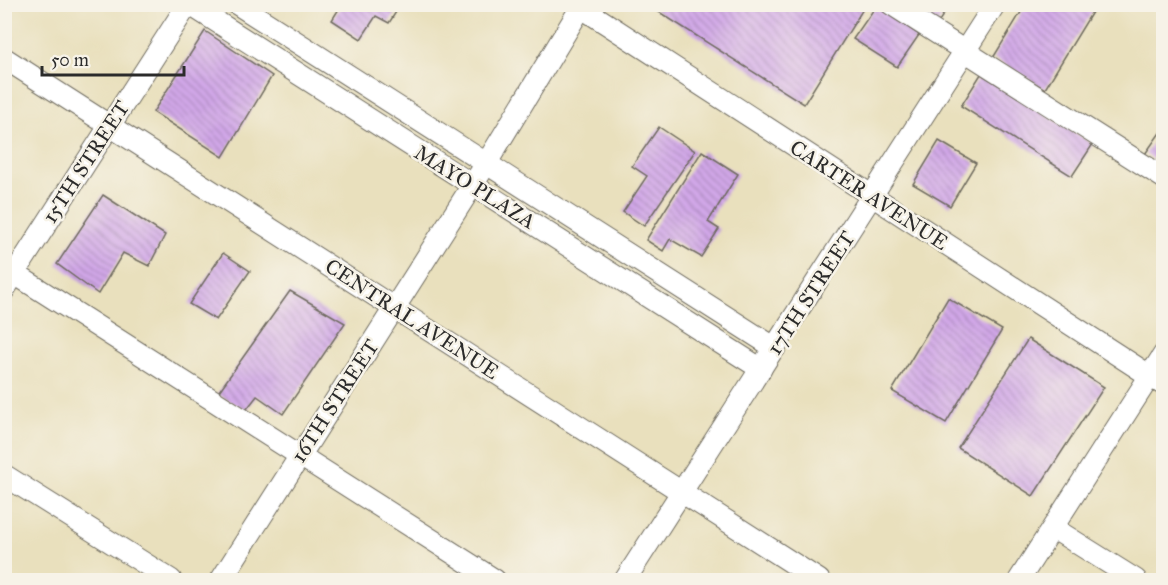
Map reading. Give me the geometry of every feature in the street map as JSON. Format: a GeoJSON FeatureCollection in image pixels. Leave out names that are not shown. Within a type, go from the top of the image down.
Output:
{"type":"FeatureCollection","features":[{"type":"Feature","properties":{"kind":"street","name":"15TH STREET"},"geometry":{"type":"LineString","coordinates":[[10,282],[188,4]]}},
{"type":"Feature","properties":{"kind":"street","name":"MAYO PLAZA"},"geometry":{"type":"LineString","coordinates":[[188,4],[761,369]]}},
{"type":"Feature","properties":{"kind":"street","name":"MAYO PLAZA"},"geometry":{"type":"LineString","coordinates":[[237,4],[775,348]]}},
{"type":"Feature","properties":{"kind":"street"},"geometry":{"type":"LineString","coordinates":[[891,4],[1164,178]]}},
{"type":"Feature","properties":{"kind":"street","name":"17TH STREET"},"geometry":{"type":"LineString","coordinates":[[625,580],[873,198],[995,4]]}},
{"type":"Feature","properties":{"kind":"street","name":"16TH STREET"},"geometry":{"type":"LineString","coordinates":[[221,580],[486,164],[580,6]]}},
{"type":"Feature","properties":{"kind":"street","name":"CARTER AVENUE"},"geometry":{"type":"LineString","coordinates":[[580,6],[1157,380]]}},
{"type":"Feature","properties":{"kind":"street","name":"CENTRAL AVENUE"},"geometry":{"type":"LineString","coordinates":[[4,58],[819,580]]}},
{"type":"Feature","properties":{"kind":"street"},"geometry":{"type":"LineString","coordinates":[[10,282],[301,455],[495,580]]}},
{"type":"Feature","properties":{"kind":"street"},"geometry":{"type":"LineString","coordinates":[[1019,580],[1157,380],[1164,354]]}},
{"type":"Feature","properties":{"kind":"street"},"geometry":{"type":"LineString","coordinates":[[4,475],[171,580]]}},
{"type":"Feature","properties":{"kind":"street"},"geometry":{"type":"LineString","coordinates":[[1053,528],[1136,580]]}},
{"type":"Feature","properties":{"kind":"building"},"geometry":{"type":"Polygon","coordinates":[[[342,4],[401,4],[389,23],[376,16],[361,39],[332,20],[342,4]]]}},
{"type":"Feature","properties":{"kind":"building"},"geometry":{"type":"Polygon","coordinates":[[[653,4],[857,4],[863,9],[804,104],[651,7],[653,4]]]}},
{"type":"Feature","properties":{"kind":"building"},"geometry":{"type":"Polygon","coordinates":[[[901,4],[950,4],[936,26],[901,4]]]}},
{"type":"Feature","properties":{"kind":"building"},"geometry":{"type":"Polygon","coordinates":[[[1026,4],[1097,4],[1045,89],[993,58],[1026,4]]]}},
{"type":"Feature","properties":{"kind":"building"},"geometry":{"type":"Polygon","coordinates":[[[876,6],[919,35],[897,67],[853,39],[876,6]]]}},
{"type":"Feature","properties":{"kind":"building"},"geometry":{"type":"Polygon","coordinates":[[[205,31],[272,76],[223,157],[153,112],[205,31]]]}},
{"type":"Feature","properties":{"kind":"building"},"geometry":{"type":"Polygon","coordinates":[[[981,74],[1093,144],[1072,176],[961,106],[981,74]]]}},
{"type":"Feature","properties":{"kind":"building"},"geometry":{"type":"Polygon","coordinates":[[[659,127],[695,151],[644,226],[623,212],[647,176],[632,166],[659,127]]]}},
{"type":"Feature","properties":{"kind":"building"},"geometry":{"type":"Polygon","coordinates":[[[1164,127],[1164,166],[1145,154],[1164,127]]]}},
{"type":"Feature","properties":{"kind":"building"},"geometry":{"type":"Polygon","coordinates":[[[939,141],[976,163],[950,206],[913,184],[939,141]]]}},
{"type":"Feature","properties":{"kind":"building"},"geometry":{"type":"Polygon","coordinates":[[[702,151],[738,174],[708,222],[719,229],[701,257],[670,239],[663,251],[646,240],[702,151]]]}},
{"type":"Feature","properties":{"kind":"building"},"geometry":{"type":"Polygon","coordinates":[[[103,195],[165,235],[149,266],[123,253],[98,294],[57,264],[103,195]]]}},
{"type":"Feature","properties":{"kind":"building"},"geometry":{"type":"Polygon","coordinates":[[[223,253],[250,271],[216,320],[189,304],[223,253]]]}},
{"type":"Feature","properties":{"kind":"building"},"geometry":{"type":"Polygon","coordinates":[[[290,291],[345,323],[283,414],[257,396],[246,410],[217,394],[290,291]]]}},
{"type":"Feature","properties":{"kind":"building"},"geometry":{"type":"Polygon","coordinates":[[[948,298],[1002,330],[946,423],[892,391],[948,298]]]}},
{"type":"Feature","properties":{"kind":"building"},"geometry":{"type":"Polygon","coordinates":[[[1028,339],[1104,387],[1033,496],[958,448],[1028,339]]]}}]}
